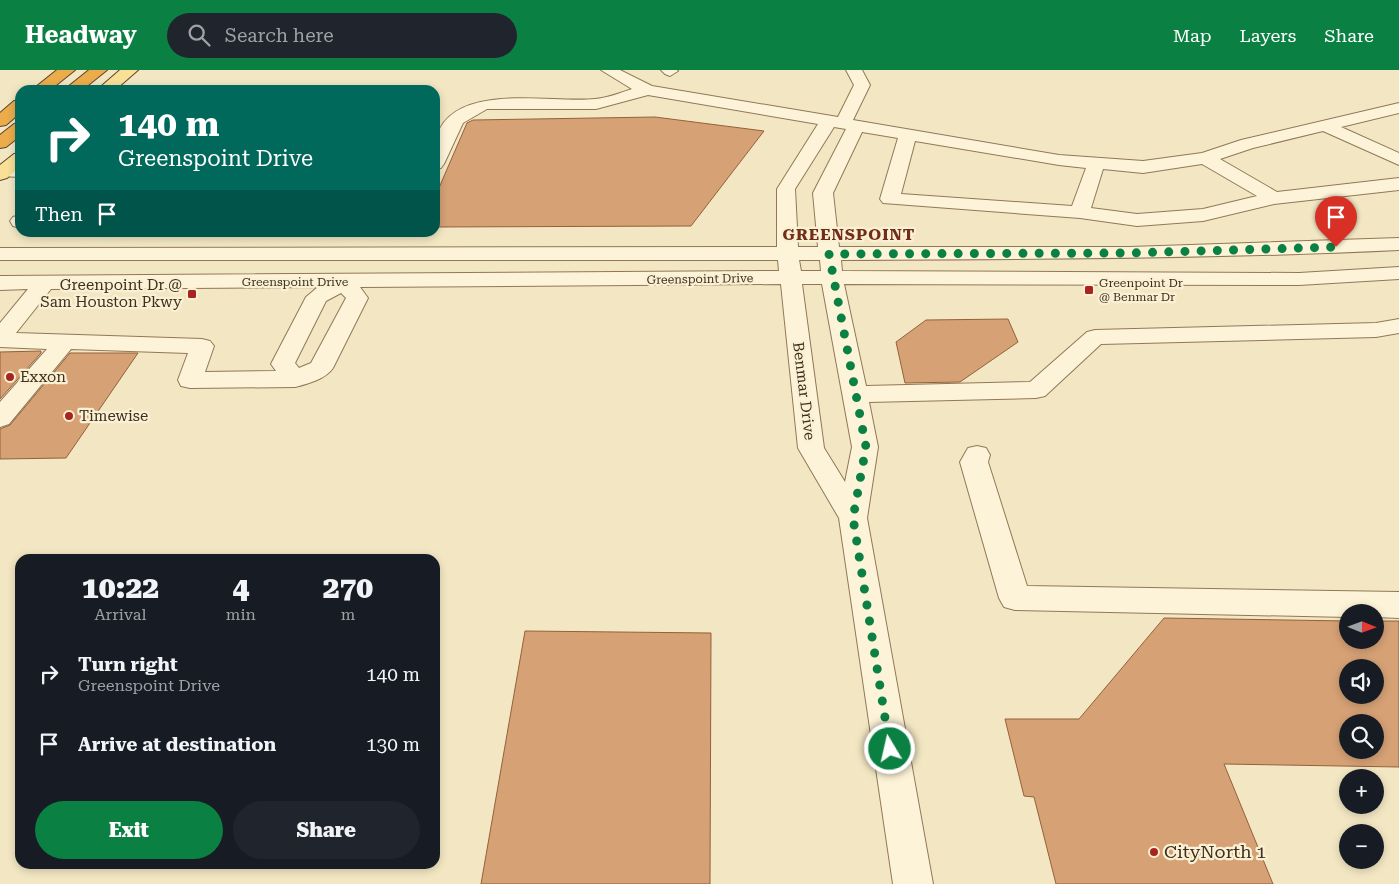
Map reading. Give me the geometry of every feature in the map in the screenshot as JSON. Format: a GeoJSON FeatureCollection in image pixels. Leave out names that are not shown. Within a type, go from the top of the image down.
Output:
{"type":"FeatureCollection","features":[{"type":"Feature","properties":{"kind":"highway"},"geometry":{"type":"LineString","coordinates":[[46,85],[66,70]]}},
{"type":"Feature","properties":{"kind":"highway"},"geometry":{"type":"LineString","coordinates":[[79,85],[99,70]]}},
{"type":"Feature","properties":{"kind":"highway"},"geometry":{"type":"LineString","coordinates":[[0,121],[15,109]]}},
{"type":"Feature","properties":{"kind":"highway"},"geometry":{"type":"LineString","coordinates":[[0,143],[15,132]]}},
{"type":"Feature","properties":{"kind":"main road"},"geometry":{"type":"LineString","coordinates":[[111,85],[130,70]]}},
{"type":"Feature","properties":{"kind":"street"},"geometry":{"type":"LineString","coordinates":[[609,70],[648,90],[1059,160],[1143,167],[1205,158],[1247,144],[1399,108]]}},
{"type":"Feature","properties":{"kind":"street"},"geometry":{"type":"LineString","coordinates":[[842,124],[862,86],[854,70]]}},
{"type":"Feature","properties":{"kind":"street"},"geometry":{"type":"LineString","coordinates":[[440,153],[455,119],[468,109],[485,104],[596,104],[648,90]]}},
{"type":"Feature","properties":{"kind":"street","name":"Benmar Drive"},"geometry":{"type":"LineString","coordinates":[[842,124],[823,193],[830,265],[866,447],[853,518],[912,884]]}},
{"type":"Feature","properties":{"kind":"street","name":"Benmar Drive"},"geometry":{"type":"LineString","coordinates":[[842,124],[786,189],[789,266],[811,448],[853,518]]}},
{"type":"Feature","properties":{"kind":"street"},"geometry":{"type":"LineString","coordinates":[[1326,126],[1399,160]]}},
{"type":"Feature","properties":{"kind":"street"},"geometry":{"type":"LineString","coordinates":[[908,135],[890,199],[1080,212],[1137,220],[1203,215],[1274,198],[1399,184]]}},
{"type":"Feature","properties":{"kind":"street"},"geometry":{"type":"LineString","coordinates":[[1205,158],[1274,198]]}},
{"type":"Feature","properties":{"kind":"street"},"geometry":{"type":"LineString","coordinates":[[1080,212],[1096,164]]}},
{"type":"Feature","properties":{"kind":"street"},"geometry":{"type":"LineString","coordinates":[[228,255],[246,237]]}},
{"type":"Feature","properties":{"kind":"street"},"geometry":{"type":"LineString","coordinates":[[0,339],[202,346],[190,380],[295,379],[321,368],[358,298],[324,254],[332,237]]}},
{"type":"Feature","properties":{"kind":"street","name":"Greenspoint Drive"},"geometry":{"type":"LineString","coordinates":[[0,283],[344,282],[1399,244]]}},
{"type":"Feature","properties":{"kind":"street","name":"Greenspoint Drive"},"geometry":{"type":"LineString","coordinates":[[0,254],[324,254],[789,266]]}},
{"type":"Feature","properties":{"kind":"street","name":"Greenspoint Drive"},"geometry":{"type":"LineString","coordinates":[[830,265],[995,276],[1299,279],[1399,273]]}},
{"type":"Feature","properties":{"kind":"street"},"geometry":{"type":"LineString","coordinates":[[295,379],[283,364],[317,297],[344,282]]}},
{"type":"Feature","properties":{"kind":"street"},"geometry":{"type":"LineString","coordinates":[[0,339],[45,283]]}},
{"type":"Feature","properties":{"kind":"street"},"geometry":{"type":"LineString","coordinates":[[855,394],[1036,390],[1095,337],[1376,330],[1399,326]]}},
{"type":"Feature","properties":{"kind":"street"},"geometry":{"type":"LineString","coordinates":[[0,418],[65,342]]}},
{"type":"Feature","properties":{"kind":"street"},"geometry":{"type":"LineString","coordinates":[[977,455],[974,462],[990,521],[1015,598],[1399,605]]}},
{"type":"Feature","properties":{"kind":"building"},"geometry":{"type":"Polygon","coordinates":[[[655,117],[764,131],[691,226],[440,227],[440,185],[467,123],[473,120],[655,117]]]}},
{"type":"Feature","properties":{"kind":"building"},"geometry":{"type":"Polygon","coordinates":[[[1008,319],[1018,342],[960,382],[905,383],[896,342],[926,320],[1008,319]]]}},
{"type":"Feature","properties":{"kind":"building","name":"Exxon"},"geometry":{"type":"Polygon","coordinates":[[[41,351],[41,353],[0,399],[0,352],[41,351]]]}},
{"type":"Feature","properties":{"kind":"building","name":"Timewise"},"geometry":{"type":"Polygon","coordinates":[[[70,353],[138,353],[66,458],[0,459],[0,429],[10,425],[70,353]]]}},
{"type":"Feature","properties":{"kind":"building"},"geometry":{"type":"Polygon","coordinates":[[[1164,618],[1339,621],[1339,649],[1384,649],[1384,621],[1399,621],[1399,767],[1224,764],[1273,884],[1056,884],[1034,797],[1024,796],[1005,719],[1079,719],[1164,618]]]}},
{"type":"Feature","properties":{"kind":"building"},"geometry":{"type":"Polygon","coordinates":[[[525,631],[711,633],[710,884],[481,884],[525,631]]]}},
{"type":"Feature","properties":{"kind":"place","name":"Greenpoint Dr @ Benmar Dr"},"geometry":{"type":"Point","coordinates":[1089,290]}},
{"type":"Feature","properties":{"kind":"place","name":"Greenpoint Dr @ Sam Houston Pkwy"},"geometry":{"type":"Point","coordinates":[192,294]}},
{"type":"Feature","properties":{"kind":"place","name":"Exxon"},"geometry":{"type":"Point","coordinates":[10,377]}},
{"type":"Feature","properties":{"kind":"place","name":"Timewise"},"geometry":{"type":"Point","coordinates":[69,416]}},
{"type":"Feature","properties":{"kind":"place","name":"CityNorth 1"},"geometry":{"type":"Point","coordinates":[1154,852]}},
{"type":"Feature","properties":{"kind":"district","name":"GREENSPOINT"},"geometry":{"type":"Point","coordinates":[849,234]}},
{"type":"Feature","properties":{"kind":"route"},"geometry":{"type":"LineString","coordinates":[[890,749],[853,518],[866,447],[829,254],[1130,253],[1336,247]]}}]}
